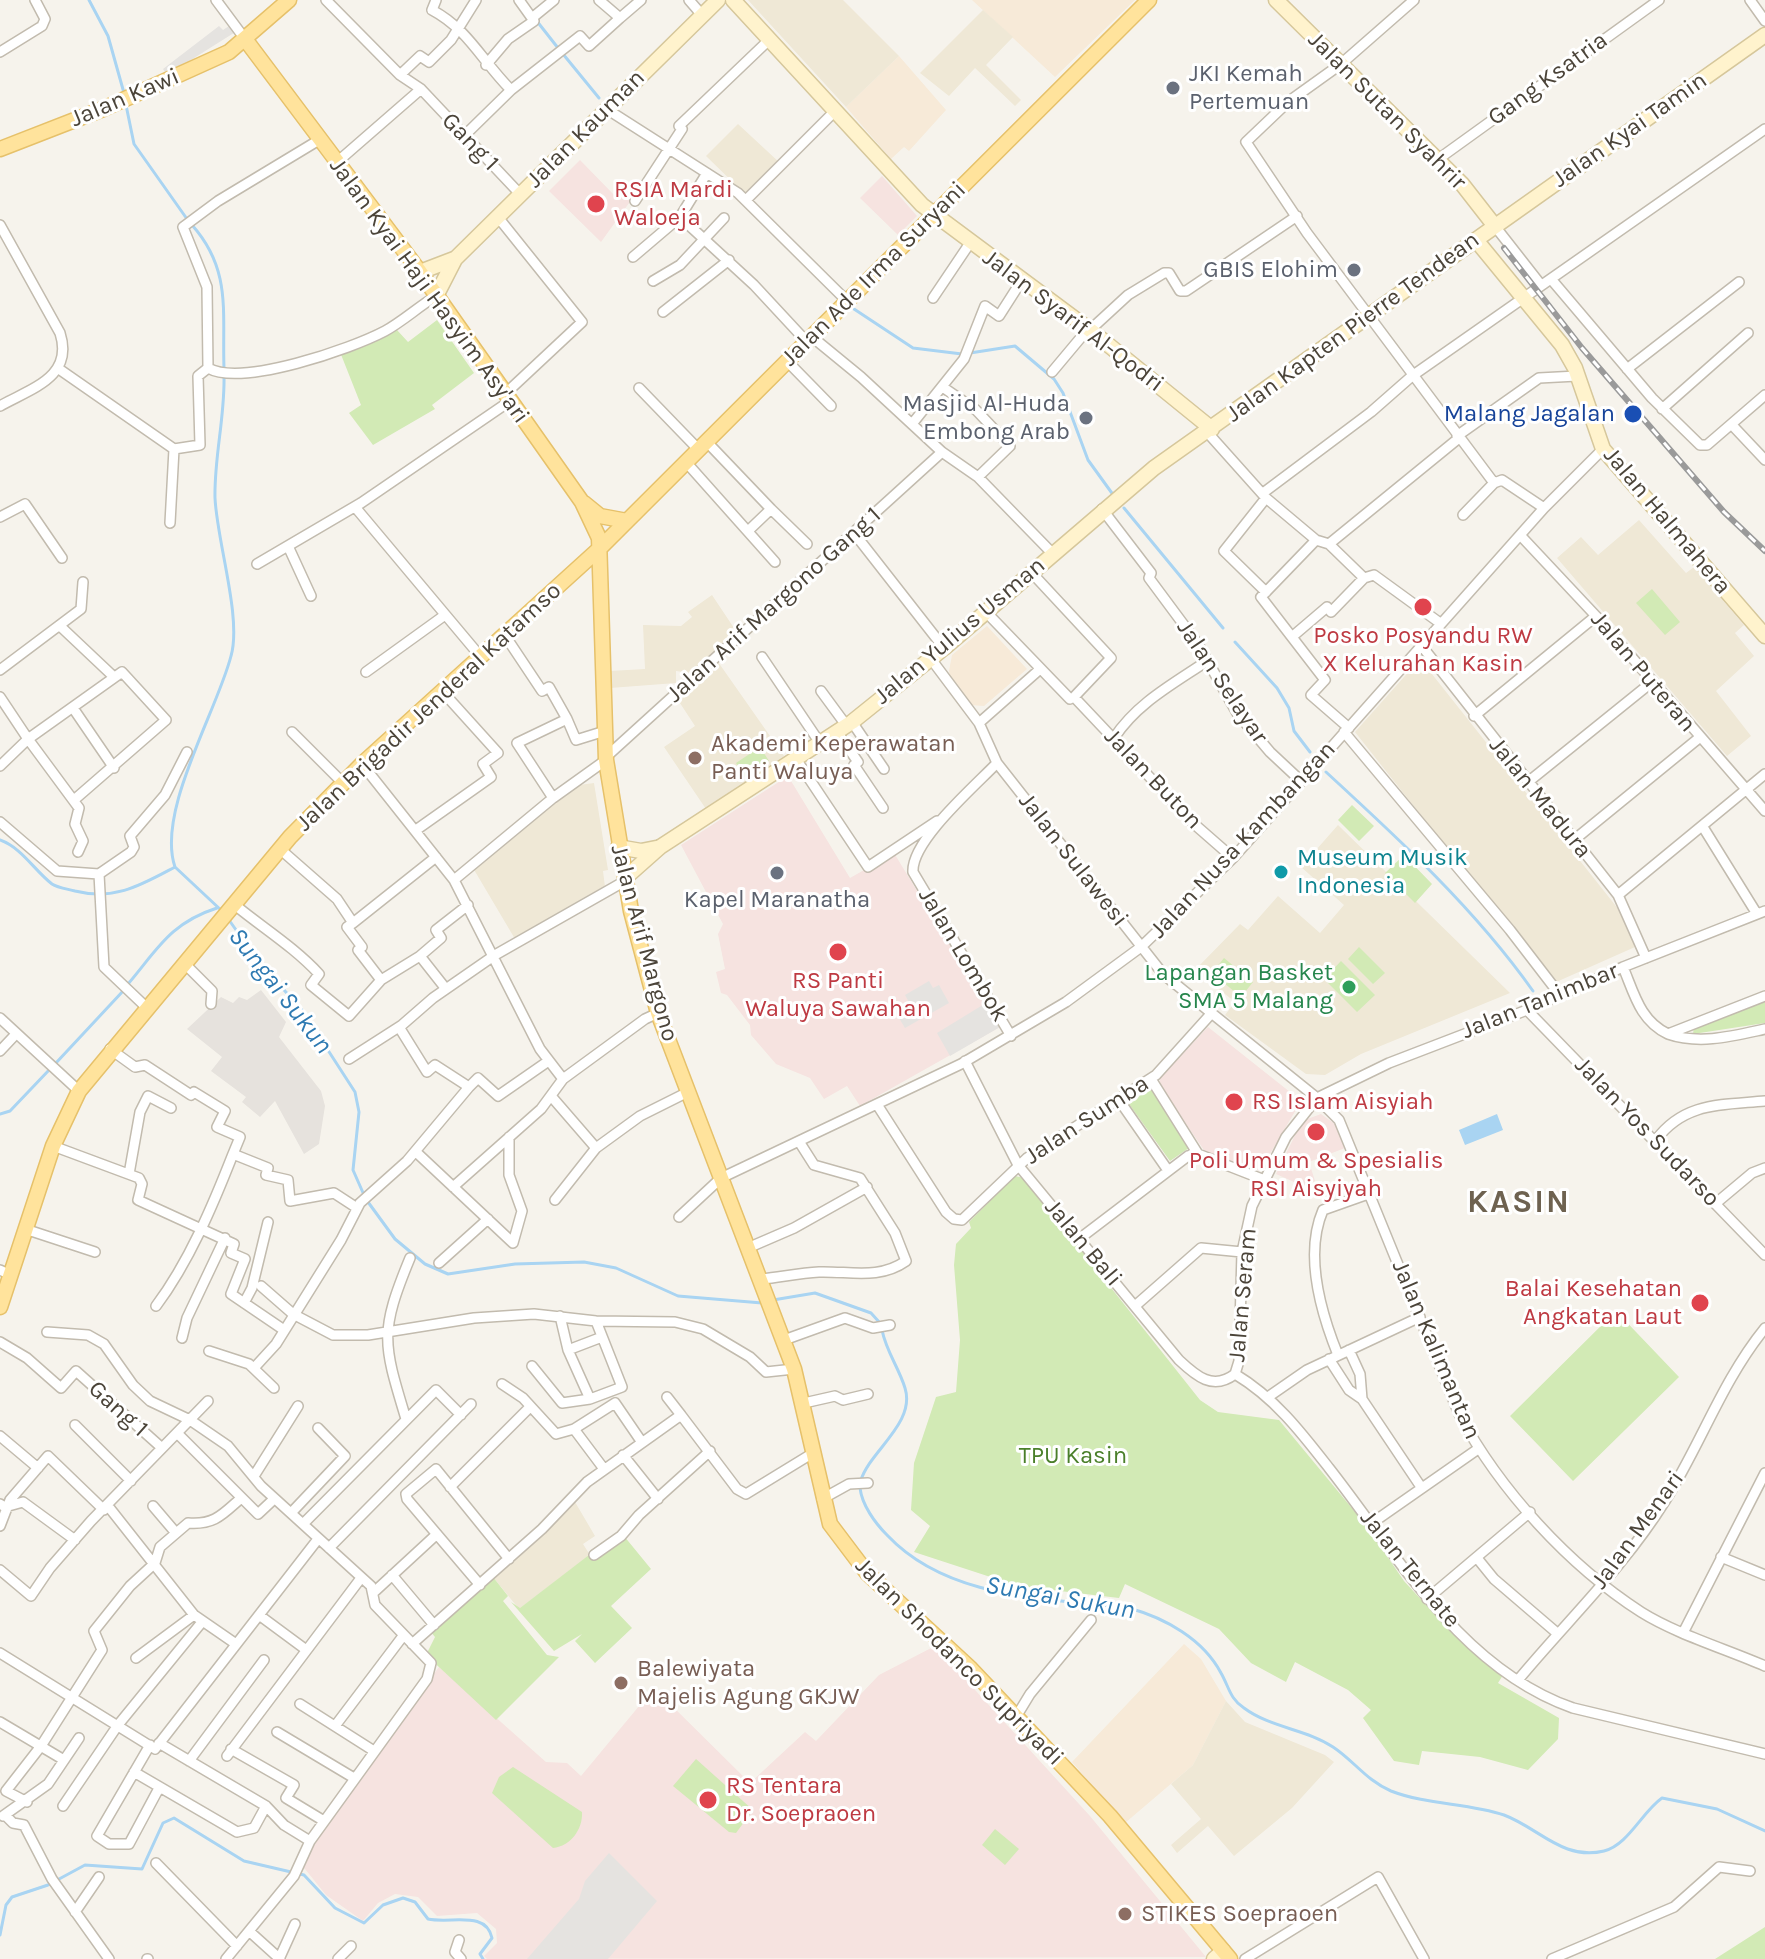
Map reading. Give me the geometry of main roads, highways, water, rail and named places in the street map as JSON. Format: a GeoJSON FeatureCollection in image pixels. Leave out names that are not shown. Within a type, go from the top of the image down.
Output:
{"type":"FeatureCollection","features":[{"type":"Feature","properties":{"kind":"main road","name":"Jalan Kawi"},"geometry":{"type":"LineString","coordinates":[[0,149],[103,109],[229,52],[289,0]]}},
{"type":"Feature","properties":{"kind":"main road","name":"Jalan Kauman"},"geometry":{"type":"LineString","coordinates":[[436,296],[455,259],[718,0]]}},
{"type":"Feature","properties":{"kind":"main road","name":"Jalan Syarif Al-Qodri"},"geometry":{"type":"LineString","coordinates":[[733,0],[932,215],[1089,330],[1210,431]]}},
{"type":"Feature","properties":{"kind":"main road","name":"Jalan Ade Irma Suryani"},"geometry":{"type":"LineString","coordinates":[[599,549],[1149,0]]}},
{"type":"Feature","properties":{"kind":"main road","name":"Jalan Sutan Syahrir"},"geometry":{"type":"LineString","coordinates":[[1276,0],[1437,160],[1494,225]]}},
{"type":"Feature","properties":{"kind":"main road","name":"Jalan Kyai Tamin"},"geometry":{"type":"LineString","coordinates":[[1494,225],[1765,35]]}},
{"type":"Feature","properties":{"kind":"main road","name":"Jalan Kyai Haji Hasyim Asy'ari"},"geometry":{"type":"LineString","coordinates":[[245,39],[420,272],[582,502],[599,538],[599,549]]}},
{"type":"Feature","properties":{"kind":"main road","name":"Jalan Kapten Pierre Tendean"},"geometry":{"type":"LineString","coordinates":[[1210,431],[1494,225]]}},
{"type":"Feature","properties":{"kind":"main road","name":"Jalan Halmahera"},"geometry":{"type":"LineString","coordinates":[[1476,240],[1562,345],[1577,376],[1603,449],[1765,636]]}},
{"type":"Feature","properties":{"kind":"main road","name":"Jalan Kauman"},"geometry":{"type":"LineString","coordinates":[[420,272],[455,259]]}},
{"type":"Feature","properties":{"kind":"main road","name":"Jalan Yulius Usman"},"geometry":{"type":"LineString","coordinates":[[625,879],[660,847],[845,726],[931,659],[1102,509],[1210,431]]}},
{"type":"Feature","properties":{"kind":"main road"},"geometry":{"type":"LineString","coordinates":[[582,502],[600,516],[627,521]]}},
{"type":"Feature","properties":{"kind":"main road","name":"Jalan Brigadir Jenderal Katamso"},"geometry":{"type":"LineString","coordinates":[[0,1307],[6,1272],[25,1229],[53,1146],[79,1091],[110,1049],[280,849],[342,782],[599,549]]}},
{"type":"Feature","properties":{"kind":"main road","name":"Jalan Arif Margono"},"geometry":{"type":"LineString","coordinates":[[599,549],[606,759],[625,879],[658,1013],[776,1319]]}},
{"type":"Feature","properties":{"kind":"main road"},"geometry":{"type":"LineString","coordinates":[[618,847],[641,851],[660,847]]}},
{"type":"Feature","properties":{"kind":"main road","name":"Jalan Shodanco Supriyadi"},"geometry":{"type":"LineString","coordinates":[[776,1319],[804,1403],[822,1499],[830,1524],[856,1561],[1016,1717],[1112,1818],[1222,1956]]}},
{"type":"Feature","properties":{"kind":"water"},"geometry":{"type":"Polygon","coordinates":[[[1497,1114],[1503,1130],[1465,1145],[1459,1130],[1497,1114]]]}},
{"type":"Feature","properties":{"kind":"waterway","name":"Sungai Sukun"},"geometry":{"type":"LineString","coordinates":[[89,0],[108,36],[124,93]]}},
{"type":"Feature","properties":{"kind":"waterway"},"geometry":{"type":"LineString","coordinates":[[536,20],[558,48]]}},
{"type":"Feature","properties":{"kind":"waterway"},"geometry":{"type":"LineString","coordinates":[[563,54],[599,98]]}},
{"type":"Feature","properties":{"kind":"waterway","name":"Sungai Sukun"},"geometry":{"type":"LineString","coordinates":[[126,105],[134,144],[187,219]]}},
{"type":"Feature","properties":{"kind":"waterway","name":"Sungai Sukun"},"geometry":{"type":"LineString","coordinates":[[192,225],[214,258],[219,275],[224,310],[224,368]]}},
{"type":"Feature","properties":{"kind":"waterway"},"geometry":{"type":"LineString","coordinates":[[854,309],[913,348],[962,354]]}},
{"type":"Feature","properties":{"kind":"waterway"},"geometry":{"type":"LineString","coordinates":[[970,353],[1015,346],[1054,379],[1063,393],[1088,460],[1114,496]]}},
{"type":"Feature","properties":{"kind":"waterway","name":"Sungai Sukun"},"geometry":{"type":"LineString","coordinates":[[222,911],[175,867],[171,844],[181,791],[224,679],[234,640],[215,498],[224,376]]}},
{"type":"Feature","properties":{"kind":"waterway"},"geometry":{"type":"LineString","coordinates":[[1124,508],[1223,628]]}},
{"type":"Feature","properties":{"kind":"waterway"},"geometry":{"type":"LineString","coordinates":[[1235,642],[1277,688],[1289,708],[1294,731],[1310,752]]}},
{"type":"Feature","properties":{"kind":"waterway"},"geometry":{"type":"LineString","coordinates":[[1326,772],[1462,904],[1533,991]]}},
{"type":"Feature","properties":{"kind":"waterway"},"geometry":{"type":"LineString","coordinates":[[0,840],[21,854],[52,884],[89,894],[127,890],[175,867]]}},
{"type":"Feature","properties":{"kind":"waterway"},"geometry":{"type":"LineString","coordinates":[[128,984],[176,930],[187,921],[217,908]]}},
{"type":"Feature","properties":{"kind":"waterway","name":"Sungai Sukun"},"geometry":{"type":"LineString","coordinates":[[229,920],[258,961],[302,1010],[355,1092],[359,1112],[353,1170],[364,1195]]}},
{"type":"Feature","properties":{"kind":"waterway"},"geometry":{"type":"LineString","coordinates":[[55,1064],[124,990]]}},
{"type":"Feature","properties":{"kind":"waterway"},"geometry":{"type":"LineString","coordinates":[[0,1114],[10,1111],[50,1069]]}},
{"type":"Feature","properties":{"kind":"waterway","name":"Sungai Sukun"},"geometry":{"type":"LineString","coordinates":[[368,1202],[395,1239],[425,1264],[448,1274],[515,1264],[584,1262],[616,1268],[678,1296],[762,1303]]}},
{"type":"Feature","properties":{"kind":"waterway","name":"Sungai Sukun"},"geometry":{"type":"LineString","coordinates":[[773,1300],[815,1293],[871,1313],[880,1323]]}},
{"type":"Feature","properties":{"kind":"waterway","name":"Sungai Sukun"},"geometry":{"type":"LineString","coordinates":[[861,1480],[898,1425],[907,1401],[905,1388],[882,1330]]}},
{"type":"Feature","properties":{"kind":"waterway","name":"Sungai Sukun"},"geometry":{"type":"LineString","coordinates":[[860,1488],[866,1507],[882,1530],[912,1556],[939,1572],[1000,1592],[1129,1608],[1169,1624],[1204,1650],[1239,1704],[1254,1715],[1323,1741],[1391,1791],[1504,1815],[1552,1842],[1589,1853],[1613,1848],[1662,1798],[1717,1809],[1765,1831]]}},
{"type":"Feature","properties":{"kind":"waterway"},"geometry":{"type":"LineString","coordinates":[[0,1935],[6,1905],[12,1897],[48,1885],[85,1865],[142,1869],[163,1823],[174,1818],[244,1861],[304,1875],[335,1908],[364,1923],[383,1905],[403,1898],[415,1902],[428,1919],[466,1920],[483,1924],[492,1938],[480,1954],[483,1959]]}},
{"type":"Feature","properties":{"kind":"railway"},"geometry":{"type":"LineString","coordinates":[[1504,248],[1582,348],[1724,512],[1765,551]]}},
{"type":"Feature","properties":{"kind":"place","name":"JKI Kemah Pertemuan"},"geometry":{"type":"Point","coordinates":[1173,88]}},
{"type":"Feature","properties":{"kind":"place","name":"RSIA Mardi Waloeja"},"geometry":{"type":"Point","coordinates":[596,204]}},
{"type":"Feature","properties":{"kind":"place","name":"GBIS Elohim"},"geometry":{"type":"Point","coordinates":[1354,270]}},
{"type":"Feature","properties":{"kind":"place","name":"Malang Jagalan"},"geometry":{"type":"Point","coordinates":[1633,414]}},
{"type":"Feature","properties":{"kind":"place","name":"Masjid Al-Huda Embong Arab"},"geometry":{"type":"Point","coordinates":[1086,418]}},
{"type":"Feature","properties":{"kind":"place","name":"Posko Posyandu RW X Kelurahan Kasin"},"geometry":{"type":"Point","coordinates":[1423,607]}},
{"type":"Feature","properties":{"kind":"place","name":"Akademi Keperawatan Panti Waluya"},"geometry":{"type":"Point","coordinates":[695,758]}},
{"type":"Feature","properties":{"kind":"place","name":"Museum Musik Indonesia"},"geometry":{"type":"Point","coordinates":[1281,872]}},
{"type":"Feature","properties":{"kind":"place","name":"Kapel Maranatha"},"geometry":{"type":"Point","coordinates":[777,873]}},
{"type":"Feature","properties":{"kind":"place","name":"RS Panti Waluya Sawahan"},"geometry":{"type":"Point","coordinates":[838,952]}},
{"type":"Feature","properties":{"kind":"place","name":"Lapangan Basket SMA 5 Malang"},"geometry":{"type":"Point","coordinates":[1349,987]}},
{"type":"Feature","properties":{"kind":"place","name":"RS Islam Aisyiah"},"geometry":{"type":"Point","coordinates":[1234,1102]}},
{"type":"Feature","properties":{"kind":"place","name":"Poli Umum & Spesialis RSI Aisyiyah"},"geometry":{"type":"Point","coordinates":[1316,1132]}},
{"type":"Feature","properties":{"kind":"place","name":"Balai Kesehatan Angkatan Laut"},"geometry":{"type":"Point","coordinates":[1700,1303]}},
{"type":"Feature","properties":{"kind":"place","name":"Balewiyata Majelis Agung GKJW"},"geometry":{"type":"Point","coordinates":[621,1683]}},
{"type":"Feature","properties":{"kind":"place","name":"RS Tentara Dr. Soepraoen"},"geometry":{"type":"Point","coordinates":[708,1800]}},
{"type":"Feature","properties":{"kind":"place","name":"STIKES Soepraoen"},"geometry":{"type":"Point","coordinates":[1125,1914]}},
{"type":"Feature","properties":{"kind":"district","name":"KASIN"},"geometry":{"type":"Point","coordinates":[1519,1203]}},
{"type":"Feature","properties":{"kind":"park label","name":"TPU Kasin"},"geometry":{"type":"Point","coordinates":[1073,1456]}}]}
